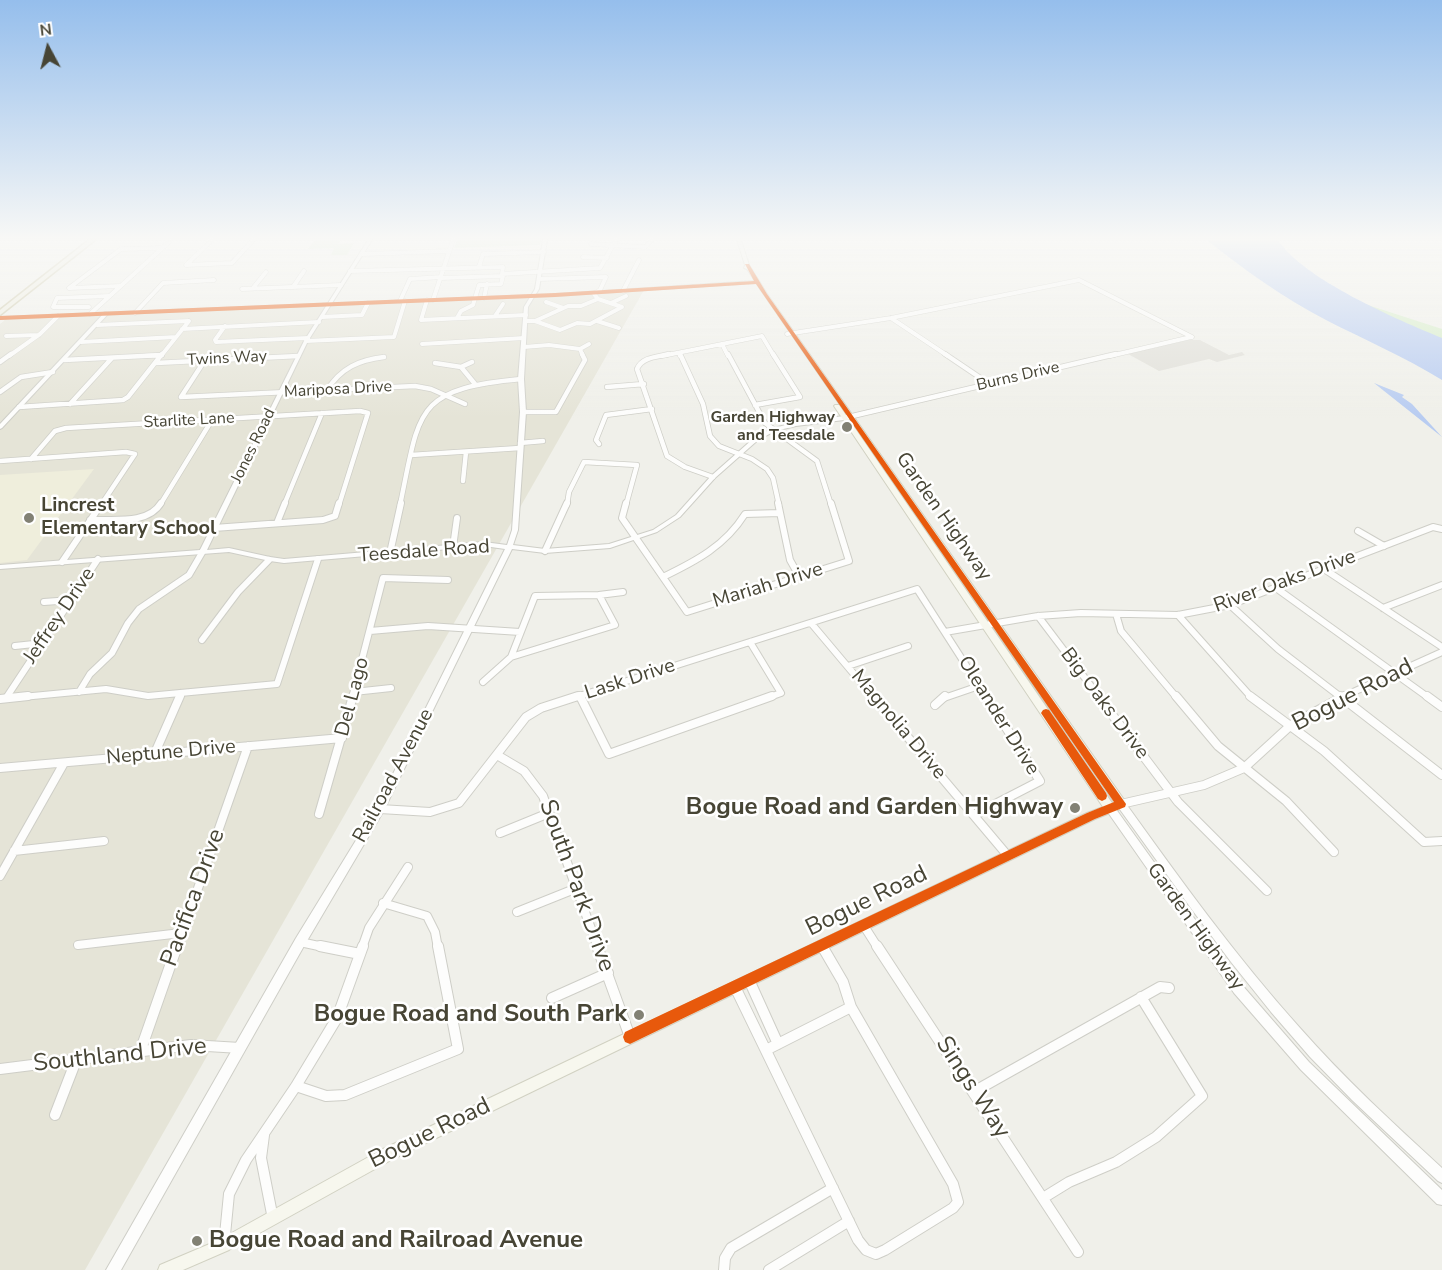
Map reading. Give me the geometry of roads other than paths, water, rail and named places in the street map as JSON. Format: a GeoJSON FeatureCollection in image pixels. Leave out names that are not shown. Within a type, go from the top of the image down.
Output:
{"type":"FeatureCollection","features":[{"type":"Feature","properties":{"kind":"highway"},"geometry":{"type":"LineString","coordinates":[[0,313],[17,299]]}},
{"type":"Feature","properties":{"kind":"main road"},"geometry":{"type":"LineString","coordinates":[[0,318],[447,299]]}},
{"type":"Feature","properties":{"kind":"main road","name":"Garden Highway"},"geometry":{"type":"LineString","coordinates":[[767,299],[1116,806]]}},
{"type":"Feature","properties":{"kind":"main road","name":"Bogue Road"},"geometry":{"type":"LineString","coordinates":[[165,1270],[224,1245],[273,1220],[388,1154],[1116,806]]}},
{"type":"Feature","properties":{"kind":"street"},"geometry":{"type":"LineString","coordinates":[[55,299],[53,309],[89,307]]}},
{"type":"Feature","properties":{"kind":"street"},"geometry":{"type":"LineString","coordinates":[[90,314],[106,299]]}},
{"type":"Feature","properties":{"kind":"street"},"geometry":{"type":"LineString","coordinates":[[135,313],[148,299]]}},
{"type":"Feature","properties":{"kind":"street","name":"Jones Road"},"geometry":{"type":"LineString","coordinates":[[79,692],[90,674],[112,653],[128,623],[139,609],[189,575],[203,551],[298,356],[333,299]]}},
{"type":"Feature","properties":{"kind":"street"},"geometry":{"type":"LineString","coordinates":[[457,318],[461,311],[473,305],[475,299]]}},
{"type":"Feature","properties":{"kind":"street","name":"Railroad Avenue"},"geometry":{"type":"LineString","coordinates":[[113,1270],[300,942],[380,809],[509,548],[515,530],[523,412],[520,379],[525,319],[530,299]]}},
{"type":"Feature","properties":{"kind":"street"},"geometry":{"type":"LineString","coordinates":[[535,322],[563,308],[573,305],[581,306],[594,299]]}},
{"type":"Feature","properties":{"kind":"street"},"geometry":{"type":"LineString","coordinates":[[430,300],[421,320],[495,316],[525,319],[560,330],[577,323],[588,324],[597,321],[621,308],[603,299]]}},
{"type":"Feature","properties":{"kind":"street"},"geometry":{"type":"LineString","coordinates":[[610,303],[615,299]]}},
{"type":"Feature","properties":{"kind":"street","name":"Burns Drive"},"geometry":{"type":"LineString","coordinates":[[891,318],[984,299]]}},
{"type":"Feature","properties":{"kind":"street","name":"Burns Drive"},"geometry":{"type":"LineString","coordinates":[[847,417],[1192,337],[1117,299]]}},
{"type":"Feature","properties":{"kind":"street"},"geometry":{"type":"LineString","coordinates":[[225,326],[215,341],[394,337],[403,301]]}},
{"type":"Feature","properties":{"kind":"street"},"geometry":{"type":"LineString","coordinates":[[546,302],[563,308]]}},
{"type":"Feature","properties":{"kind":"street"},"geometry":{"type":"LineString","coordinates":[[182,328],[320,320],[362,315],[369,303]]}},
{"type":"Feature","properties":{"kind":"street"},"geometry":{"type":"LineString","coordinates":[[495,316],[503,304]]}},
{"type":"Feature","properties":{"kind":"street"},"geometry":{"type":"LineString","coordinates":[[0,362],[40,334],[64,308]]}},
{"type":"Feature","properties":{"kind":"street"},"geometry":{"type":"LineString","coordinates":[[0,427],[107,314]]}},
{"type":"Feature","properties":{"kind":"street"},"geometry":{"type":"LineString","coordinates":[[790,334],[891,318],[988,384]]}},
{"type":"Feature","properties":{"kind":"street"},"geometry":{"type":"LineString","coordinates":[[422,323],[525,319]]}},
{"type":"Feature","properties":{"kind":"street"},"geometry":{"type":"LineString","coordinates":[[19,407],[123,400],[128,397],[189,321],[97,325]]}},
{"type":"Feature","properties":{"kind":"street"},"geometry":{"type":"LineString","coordinates":[[597,321],[619,328]]}},
{"type":"Feature","properties":{"kind":"street"},"geometry":{"type":"LineString","coordinates":[[351,339],[354,331]]}},
{"type":"Feature","properties":{"kind":"street"},"geometry":{"type":"LineString","coordinates":[[6,336],[40,334]]}},
{"type":"Feature","properties":{"kind":"street"},"geometry":{"type":"LineString","coordinates":[[713,477],[685,467],[667,456],[637,369],[638,364],[646,359],[762,336],[800,397],[755,405]]}},
{"type":"Feature","properties":{"kind":"street"},"geometry":{"type":"LineString","coordinates":[[81,342],[176,337]]}},
{"type":"Feature","properties":{"kind":"street"},"geometry":{"type":"LineString","coordinates":[[422,344],[524,338]]}},
{"type":"Feature","properties":{"kind":"street"},"geometry":{"type":"LineString","coordinates":[[524,347],[549,345],[580,349],[590,344]]}},
{"type":"Feature","properties":{"kind":"street"},"geometry":{"type":"LineString","coordinates":[[722,344],[765,423],[773,430]]}},
{"type":"Feature","properties":{"kind":"street"},"geometry":{"type":"LineString","coordinates":[[523,412],[556,412],[585,360],[580,349]]}},
{"type":"Feature","properties":{"kind":"street"},"geometry":{"type":"LineString","coordinates":[[679,353],[703,405],[711,438],[722,447],[759,460],[768,467],[773,478],[790,560],[800,576]]}},
{"type":"Feature","properties":{"kind":"street"},"geometry":{"type":"LineString","coordinates":[[64,360],[162,355]]}},
{"type":"Feature","properties":{"kind":"street","name":"Twins Way"},"geometry":{"type":"LineString","coordinates":[[156,363],[298,356]]}},
{"type":"Feature","properties":{"kind":"street"},"geometry":{"type":"LineString","coordinates":[[70,404],[112,357]]}},
{"type":"Feature","properties":{"kind":"street"},"geometry":{"type":"LineString","coordinates":[[327,390],[335,376],[354,364],[384,357]]}},
{"type":"Feature","properties":{"kind":"street","name":"Mariposa Drive"},"geometry":{"type":"LineString","coordinates":[[204,360],[181,398],[421,386],[465,404]]}},
{"type":"Feature","properties":{"kind":"street"},"geometry":{"type":"LineString","coordinates":[[346,360],[354,364]]}},
{"type":"Feature","properties":{"kind":"street"},"geometry":{"type":"LineString","coordinates":[[435,363],[461,367],[471,362]]}},
{"type":"Feature","properties":{"kind":"street"},"geometry":{"type":"LineString","coordinates":[[461,367],[475,384]]}},
{"type":"Feature","properties":{"kind":"street"},"geometry":{"type":"LineString","coordinates":[[0,392],[21,377],[53,372]]}},
{"type":"Feature","properties":{"kind":"street"},"geometry":{"type":"LineString","coordinates":[[377,387],[379,379]]}},
{"type":"Feature","properties":{"kind":"street"},"geometry":{"type":"LineString","coordinates":[[390,553],[417,426],[423,412],[432,402],[444,395],[475,384],[520,379]]}},
{"type":"Feature","properties":{"kind":"street"},"geometry":{"type":"LineString","coordinates":[[607,387],[644,384]]}},
{"type":"Feature","properties":{"kind":"street"},"geometry":{"type":"LineString","coordinates":[[599,444],[596,440],[606,415],[652,409]]}},
{"type":"Feature","properties":{"kind":"street","name":"Starlite Lane"},"geometry":{"type":"LineString","coordinates":[[32,459],[55,431],[66,428],[367,412],[369,416],[337,515],[328,519],[277,523]]}},
{"type":"Feature","properties":{"kind":"street"},"geometry":{"type":"LineString","coordinates":[[214,528],[277,523],[322,413]]}},
{"type":"Feature","properties":{"kind":"street","name":"Teesdale Road"},"geometry":{"type":"LineString","coordinates":[[0,567],[203,551],[249,552],[269,560],[318,559],[484,544],[545,551],[610,546],[655,531],[678,516],[713,477],[738,454],[773,430],[796,424],[847,417]]}},
{"type":"Feature","properties":{"kind":"street"},"geometry":{"type":"LineString","coordinates":[[90,520],[147,517],[156,512],[212,420]]}},
{"type":"Feature","properties":{"kind":"street","name":"Mariah Drive"},"geometry":{"type":"LineString","coordinates":[[663,577],[687,612],[849,561],[817,461],[773,430]]}},
{"type":"Feature","properties":{"kind":"street"},"geometry":{"type":"LineString","coordinates":[[411,456],[520,446],[543,441]]}},
{"type":"Feature","properties":{"kind":"street"},"geometry":{"type":"LineString","coordinates":[[0,461],[126,452],[135,454],[62,562]]}},
{"type":"Feature","properties":{"kind":"street"},"geometry":{"type":"LineString","coordinates":[[463,481],[466,452]]}},
{"type":"Feature","properties":{"kind":"street"},"geometry":{"type":"LineString","coordinates":[[545,551],[567,506],[569,492],[584,462],[637,465],[622,518],[663,577],[705,557],[725,541],[745,514],[780,513]]}},
{"type":"Feature","properties":{"kind":"street"},"geometry":{"type":"LineString","coordinates":[[453,547],[457,518]]}},
{"type":"Feature","properties":{"kind":"street","name":"River Oaks Drive"},"geometry":{"type":"LineString","coordinates":[[945,632],[1038,616],[1081,613],[1178,615],[1230,605],[1433,527],[1442,529]]}},
{"type":"Feature","properties":{"kind":"street"},"geometry":{"type":"LineString","coordinates":[[1358,531],[1384,546]]}},
{"type":"Feature","properties":{"kind":"street","name":"Jeffrey Drive"},"geometry":{"type":"LineString","coordinates":[[3,698],[43,643],[98,559]]}},
{"type":"Feature","properties":{"kind":"street"},"geometry":{"type":"LineString","coordinates":[[3,698],[106,689],[148,696],[277,684],[318,559]]}},
{"type":"Feature","properties":{"kind":"street"},"geometry":{"type":"LineString","coordinates":[[202,640],[237,592],[269,560]]}},
{"type":"Feature","properties":{"kind":"street"},"geometry":{"type":"LineString","coordinates":[[1324,569],[1442,647]]}},
{"type":"Feature","properties":{"kind":"street","name":"Del Lago"},"geometry":{"type":"LineString","coordinates":[[319,814],[342,738],[384,578],[448,580]]}},
{"type":"Feature","properties":{"kind":"street"},"geometry":{"type":"LineString","coordinates":[[1383,608],[1442,585]]}},
{"type":"Feature","properties":{"kind":"street"},"geometry":{"type":"LineString","coordinates":[[1276,588],[1330,629],[1442,707]]}},
{"type":"Feature","properties":{"kind":"street","name":"Lask Drive"},"geometry":{"type":"LineString","coordinates":[[380,809],[426,814],[447,810],[459,803],[526,717],[542,708],[917,589]]}},
{"type":"Feature","properties":{"kind":"street","name":"Oleander Drive"},"geometry":{"type":"LineString","coordinates":[[917,589],[1040,781],[974,814]]}},
{"type":"Feature","properties":{"kind":"street"},"geometry":{"type":"LineString","coordinates":[[511,657],[535,596],[599,595],[623,592]]}},
{"type":"Feature","properties":{"kind":"street"},"geometry":{"type":"LineString","coordinates":[[483,682],[511,657],[615,625],[599,595]]}},
{"type":"Feature","properties":{"kind":"street"},"geometry":{"type":"LineString","coordinates":[[44,602],[71,600]]}},
{"type":"Feature","properties":{"kind":"street"},"geometry":{"type":"LineString","coordinates":[[1230,605],[1278,649],[1442,775]]}},
{"type":"Feature","properties":{"kind":"street"},"geometry":{"type":"LineString","coordinates":[[1116,614],[1121,631],[1218,747],[1286,801],[1334,852]]}},
{"type":"Feature","properties":{"kind":"street"},"geometry":{"type":"LineString","coordinates":[[1178,615],[1251,697],[1324,751],[1424,842],[1442,841]]}},
{"type":"Feature","properties":{"kind":"street","name":"Big Oaks Drive"},"geometry":{"type":"LineString","coordinates":[[1038,616],[1170,792],[1267,891]]}},
{"type":"Feature","properties":{"kind":"street","name":"Magnolia Drive"},"geometry":{"type":"LineString","coordinates":[[811,623],[1008,856]]}},
{"type":"Feature","properties":{"kind":"street"},"geometry":{"type":"LineString","coordinates":[[370,630],[428,626],[520,632]]}},
{"type":"Feature","properties":{"kind":"street"},"geometry":{"type":"LineString","coordinates":[[580,696],[609,754],[781,693],[750,642]]}},
{"type":"Feature","properties":{"kind":"street"},"geometry":{"type":"LineString","coordinates":[[15,646],[43,643]]}},
{"type":"Feature","properties":{"kind":"street"},"geometry":{"type":"LineString","coordinates":[[848,666],[908,646]]}},
{"type":"Feature","properties":{"kind":"street","name":"Bogue Road"},"geometry":{"type":"LineString","coordinates":[[1116,806],[1203,785],[1244,768],[1291,726],[1340,698],[1442,652]]}},
{"type":"Feature","properties":{"kind":"street"},"geometry":{"type":"LineString","coordinates":[[935,705],[947,695],[979,686]]}},
{"type":"Feature","properties":{"kind":"street"},"geometry":{"type":"LineString","coordinates":[[354,692],[391,688]]}},
{"type":"Feature","properties":{"kind":"street"},"geometry":{"type":"LineString","coordinates":[[154,754],[180,693]]}},
{"type":"Feature","properties":{"kind":"street","name":"Neptune Drive"},"geometry":{"type":"LineString","coordinates":[[0,768],[342,738]]}},
{"type":"Feature","properties":{"kind":"street","name":"Pacifica Drive"},"geometry":{"type":"LineString","coordinates":[[141,1049],[248,746]]}},
{"type":"Feature","properties":{"kind":"street","name":"South Park Drive"},"geometry":{"type":"LineString","coordinates":[[497,755],[518,765],[535,779],[630,1037]]}},
{"type":"Feature","properties":{"kind":"street"},"geometry":{"type":"LineString","coordinates":[[0,876],[64,763]]}},
{"type":"Feature","properties":{"kind":"street","name":"Garden Highway"},"geometry":{"type":"LineString","coordinates":[[1116,806],[1203,920],[1291,1026],[1351,1089],[1442,1177]]}},
{"type":"Feature","properties":{"kind":"street","name":"Garden Highway"},"geometry":{"type":"LineString","coordinates":[[1116,806],[1238,989],[1305,1066],[1442,1199]]}},
{"type":"Feature","properties":{"kind":"street"},"geometry":{"type":"LineString","coordinates":[[500,833],[549,813]]}},
{"type":"Feature","properties":{"kind":"street"},"geometry":{"type":"LineString","coordinates":[[14,851],[104,841]]}},
{"type":"Feature","properties":{"kind":"street"},"geometry":{"type":"LineString","coordinates":[[224,1245],[229,1194],[246,1160],[296,1086],[337,1018],[369,928],[408,867]]}},
{"type":"Feature","properties":{"kind":"street"},"geometry":{"type":"LineString","coordinates":[[517,912],[577,888]]}},
{"type":"Feature","properties":{"kind":"street"},"geometry":{"type":"LineString","coordinates":[[296,1086],[326,1096],[345,1095],[458,1049],[435,932],[427,916],[383,903]]}},
{"type":"Feature","properties":{"kind":"street","name":"Sings Way"},"geometry":{"type":"LineString","coordinates":[[864,926],[975,1091],[1078,1252]]}},
{"type":"Feature","properties":{"kind":"street"},"geometry":{"type":"LineString","coordinates":[[78,945],[181,933]]}},
{"type":"Feature","properties":{"kind":"street"},"geometry":{"type":"LineString","coordinates":[[300,942],[360,954]]}},
{"type":"Feature","properties":{"kind":"street"},"geometry":{"type":"LineString","coordinates":[[735,987],[849,1221],[862,1245],[876,1254],[953,1208],[958,1202],[953,1184],[851,1007],[843,982],[822,946]]}},
{"type":"Feature","properties":{"kind":"street"},"geometry":{"type":"LineString","coordinates":[[552,998],[608,973]]}},
{"type":"Feature","properties":{"kind":"street"},"geometry":{"type":"LineString","coordinates":[[749,980],[778,1044]]}},
{"type":"Feature","properties":{"kind":"street"},"geometry":{"type":"LineString","coordinates":[[975,1091],[1160,987],[1169,987]]}},
{"type":"Feature","properties":{"kind":"street"},"geometry":{"type":"LineString","coordinates":[[1043,1198],[1069,1182],[1116,1162],[1156,1137],[1202,1096],[1142,997]]}},
{"type":"Feature","properties":{"kind":"street"},"geometry":{"type":"LineString","coordinates":[[766,1050],[851,1007]]}},
{"type":"Feature","properties":{"kind":"street"},"geometry":{"type":"LineString","coordinates":[[1275,1032],[1291,1026]]}},
{"type":"Feature","properties":{"kind":"street","name":"Southland Drive"},"geometry":{"type":"LineString","coordinates":[[0,1069],[141,1049],[191,1045],[240,1048]]}},
{"type":"Feature","properties":{"kind":"street"},"geometry":{"type":"LineString","coordinates":[[55,1115],[76,1058]]}},
{"type":"Feature","properties":{"kind":"street"},"geometry":{"type":"LineString","coordinates":[[264,1131],[261,1158],[273,1220]]}},
{"type":"Feature","properties":{"kind":"street"},"geometry":{"type":"LineString","coordinates":[[724,1270],[725,1258],[731,1248],[833,1188]]}},
{"type":"Feature","properties":{"kind":"street"},"geometry":{"type":"LineString","coordinates":[[769,1270],[849,1221]]}},
{"type":"Feature","properties":{"kind":"water"},"geometry":{"type":"Polygon","coordinates":[[[1290,299],[1358,299],[1442,338],[1442,380],[1326,320],[1290,299]]]}},
{"type":"Feature","properties":{"kind":"water"},"geometry":{"type":"Polygon","coordinates":[[[1374,383],[1404,395],[1402,397],[1412,404],[1442,437],[1374,383]]]}},
{"type":"Feature","properties":{"kind":"place","name":"Garden Highway and Teesdale"},"geometry":{"type":"Point","coordinates":[847,427]}},
{"type":"Feature","properties":{"kind":"place","name":"Lincrest Elementary School"},"geometry":{"type":"Point","coordinates":[29,518]}},
{"type":"Feature","properties":{"kind":"place","name":"Bogue Road and Garden Highway"},"geometry":{"type":"Point","coordinates":[1075,808]}},
{"type":"Feature","properties":{"kind":"place","name":"Bogue Road and South Park"},"geometry":{"type":"Point","coordinates":[639,1015]}},
{"type":"Feature","properties":{"kind":"place","name":"Bogue Road and Railroad Avenue"},"geometry":{"type":"Point","coordinates":[197,1241]}}]}
